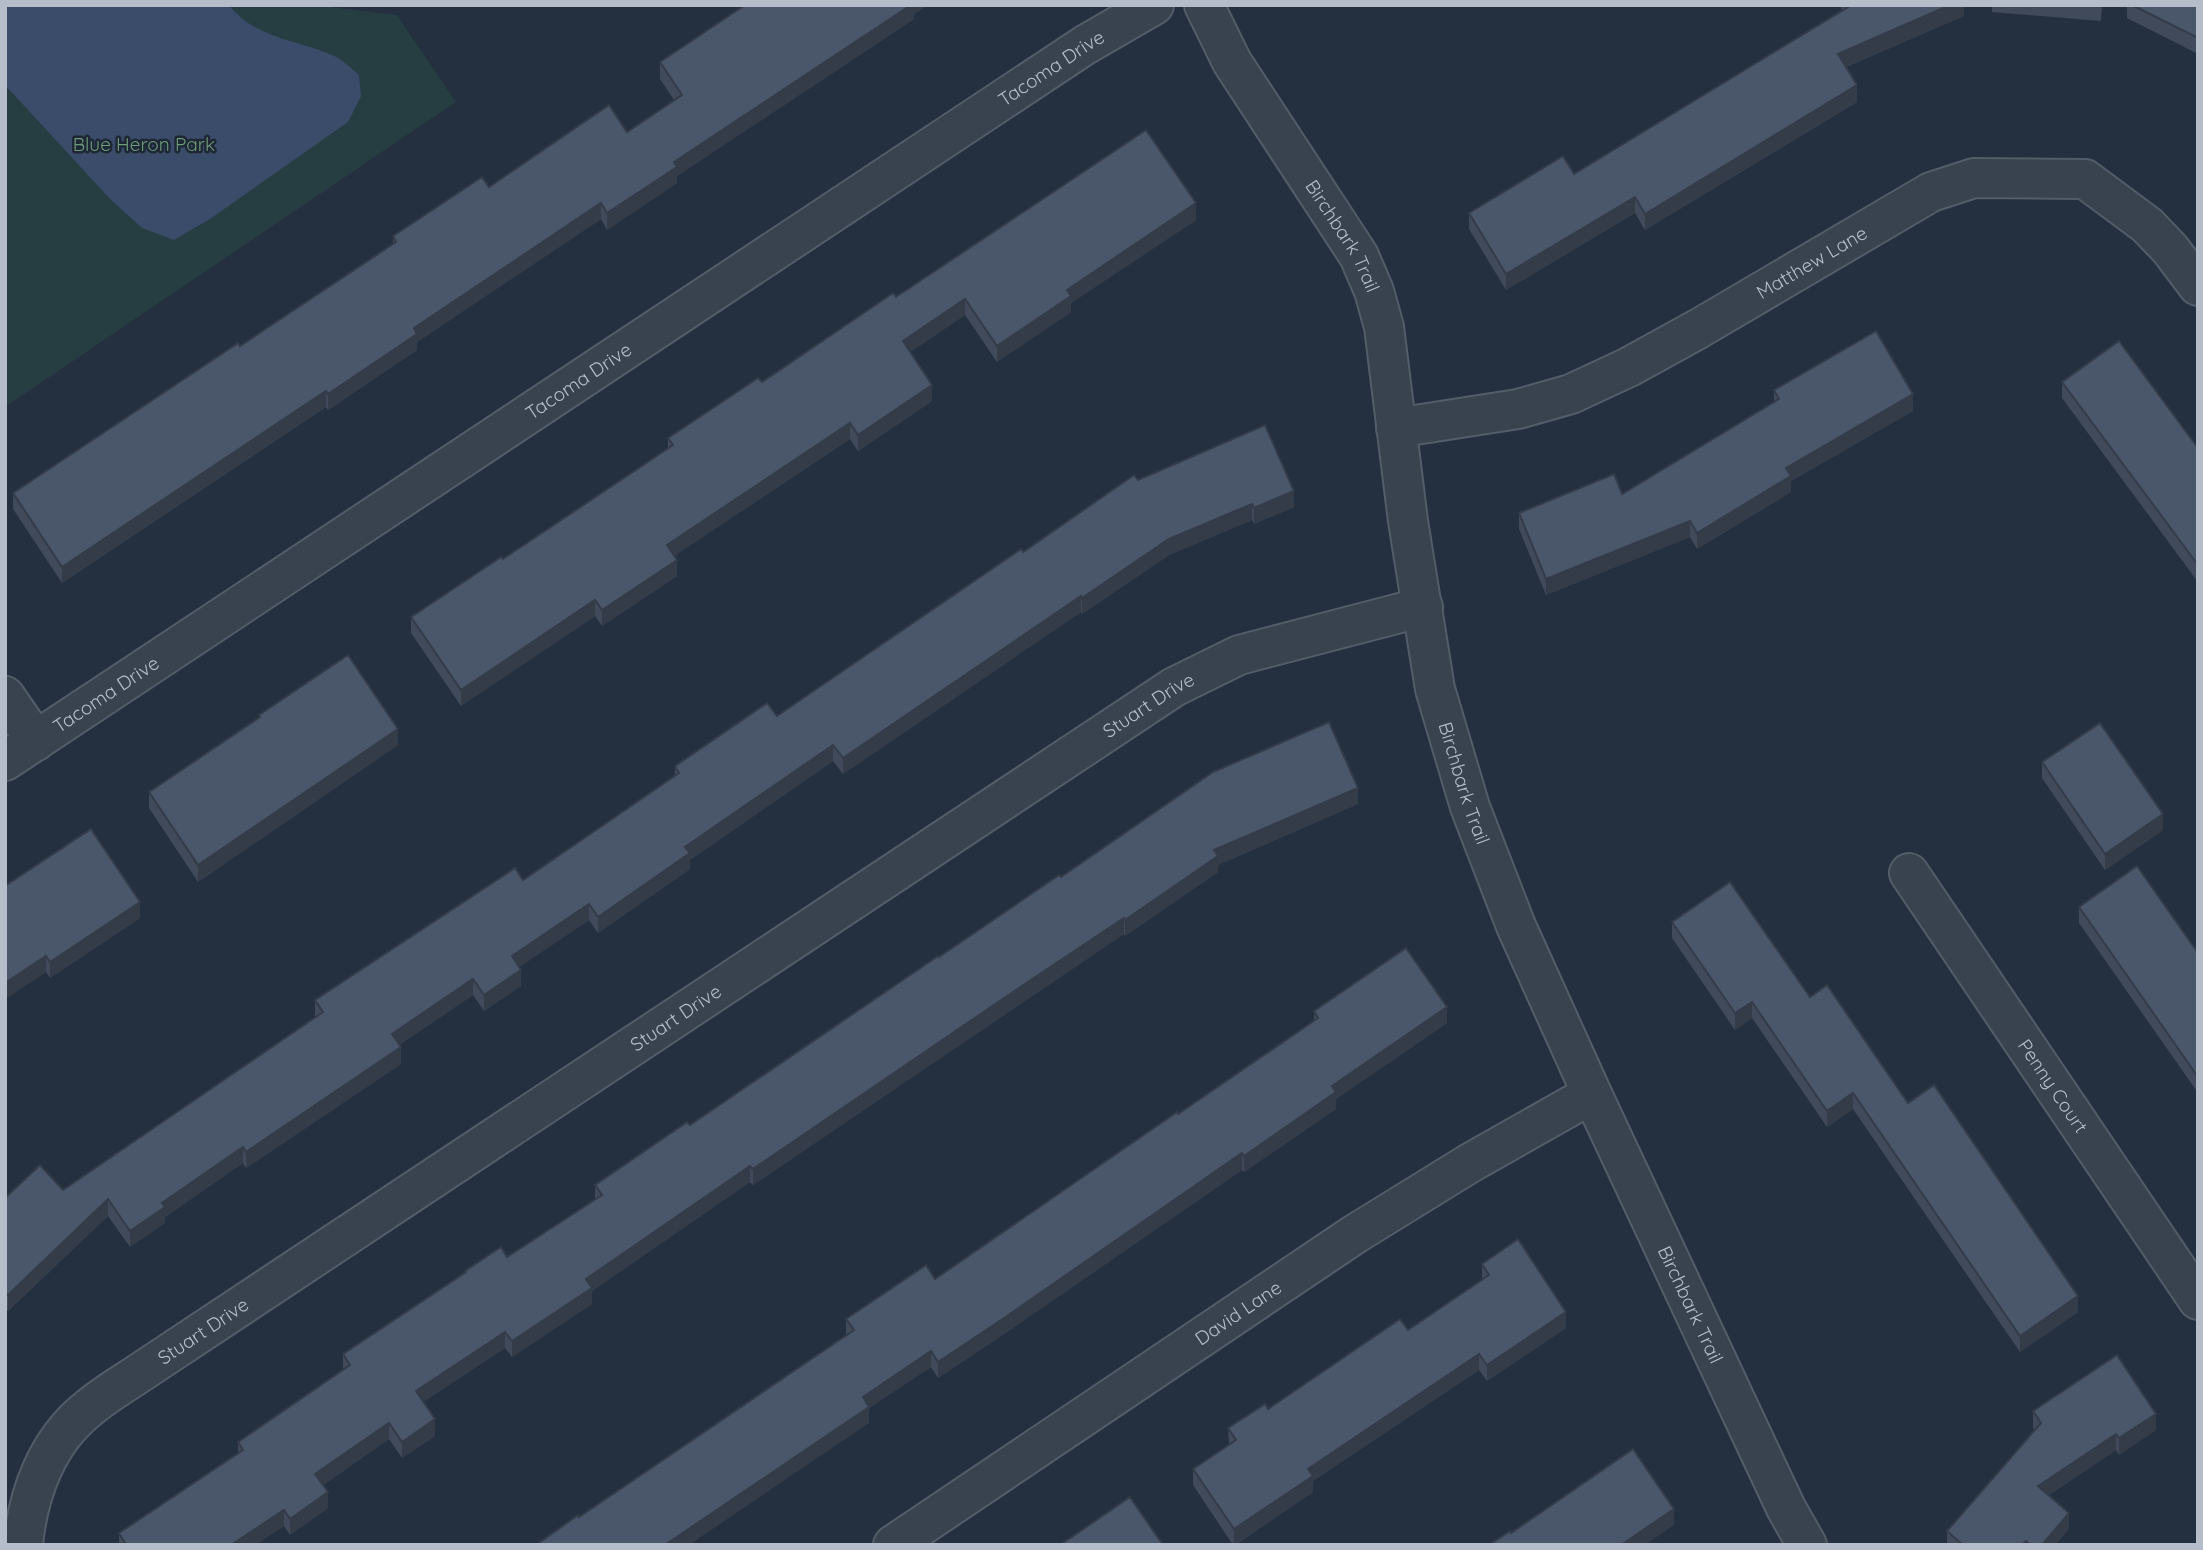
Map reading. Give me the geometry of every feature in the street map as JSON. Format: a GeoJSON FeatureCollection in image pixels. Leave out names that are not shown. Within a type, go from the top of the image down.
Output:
{"type":"FeatureCollection","features":[{"type":"Feature","properties":{"kind":"street","name":"Tacoma Drive"},"geometry":{"type":"LineString","coordinates":[[5,761],[1084,45],[1154,5]]}},
{"type":"Feature","properties":{"kind":"street","name":"Birchbark Trail"},"geometry":{"type":"LineString","coordinates":[[1204,5],[1232,62],[1359,256],[1374,291],[1384,327],[1408,522],[1435,689],[1470,807],[1516,926],[1592,1094],[1780,1496],[1807,1545]]}},
{"type":"Feature","properties":{"kind":"street","name":"Matthew Lane"},"geometry":{"type":"LineString","coordinates":[[1396,428],[1518,409],[1571,394],[1629,367],[1698,329],[1931,192],[1975,178],[2085,179],[2147,225],[2169,248],[2198,286]]}},
{"type":"Feature","properties":{"kind":"street","name":"Stuart Drive"},"geometry":{"type":"LineString","coordinates":[[23,1545],[26,1515],[47,1458],[88,1408],[147,1368],[1174,687],[1239,655],[1423,607]]}},
{"type":"Feature","properties":{"kind":"street"},"geometry":{"type":"LineString","coordinates":[[5,696],[36,741]]}},
{"type":"Feature","properties":{"kind":"street","name":"Penny Court"},"geometry":{"type":"LineString","coordinates":[[1909,873],[2198,1300]]}},
{"type":"Feature","properties":{"kind":"street","name":"David Lane"},"geometry":{"type":"LineString","coordinates":[[893,1545],[1355,1234],[1470,1163],[1592,1094]]}},
{"type":"Feature","properties":{"kind":"green space","name":"Blue Heron Park"},"geometry":{"type":"Polygon","coordinates":[[[5,5],[313,5],[397,15],[456,102],[5,407],[5,5]]]}},
{"type":"Feature","properties":{"kind":"water"},"geometry":{"type":"Polygon","coordinates":[[[5,5],[229,5],[239,16],[263,31],[343,61],[359,75],[361,96],[348,122],[210,219],[174,240],[142,228],[111,200],[5,85],[5,5]]]}},
{"type":"Feature","properties":{"kind":"building"},"geometry":{"type":"Polygon","coordinates":[[[745,5],[911,5],[674,162],[677,167],[607,213],[601,203],[414,328],[417,334],[328,394],[326,391],[62,567],[13,493],[238,343],[240,346],[396,242],[393,236],[482,177],[489,187],[609,105],[627,132],[682,95],[660,62],[745,5]]]}},
{"type":"Feature","properties":{"kind":"building"},"geometry":{"type":"Polygon","coordinates":[[[1847,5],[1950,5],[1838,54],[1857,85],[1645,214],[1635,197],[1506,274],[1469,213],[1563,156],[1574,174],[1848,7],[1847,5]]]}},
{"type":"Feature","properties":{"kind":"building"},"geometry":{"type":"Polygon","coordinates":[[[2132,5],[2198,5],[2198,38],[2132,5]]]}},
{"type":"Feature","properties":{"kind":"building"},"geometry":{"type":"Polygon","coordinates":[[[1146,130],[1196,203],[1067,290],[1071,296],[997,346],[965,299],[903,341],[932,385],[858,435],[850,423],[667,545],[677,560],[602,610],[595,600],[461,690],[411,617],[673,445],[668,438],[758,378],[762,382],[893,293],[896,297],[1146,130]]]}},
{"type":"Feature","properties":{"kind":"building"},"geometry":{"type":"Polygon","coordinates":[[[1876,331],[1913,394],[1786,468],[1791,476],[1697,533],[1690,521],[1546,579],[1519,513],[1614,474],[1622,494],[1779,399],[1774,390],[1876,331]]]}},
{"type":"Feature","properties":{"kind":"building"},"geometry":{"type":"Polygon","coordinates":[[[2119,341],[2198,448],[2198,565],[2062,382],[2119,341]]]}},
{"type":"Feature","properties":{"kind":"building"},"geometry":{"type":"Polygon","coordinates":[[[1265,425],[1294,491],[1254,508],[1252,504],[1169,539],[843,758],[833,745],[685,847],[690,853],[598,917],[589,904],[512,956],[521,970],[484,995],[473,979],[392,1034],[401,1047],[246,1152],[243,1147],[162,1203],[165,1207],[130,1231],[108,1199],[8,1295],[5,1292],[5,1198],[40,1165],[63,1190],[323,1012],[315,1000],[515,868],[523,880],[679,773],[675,766],[767,703],[777,716],[1134,475],[1138,480],[1265,425]]]}},
{"type":"Feature","properties":{"kind":"building"},"geometry":{"type":"Polygon","coordinates":[[[348,655],[398,729],[198,865],[149,792],[348,655]]]}},
{"type":"Feature","properties":{"kind":"building"},"geometry":{"type":"Polygon","coordinates":[[[1329,722],[1358,788],[1214,850],[1218,856],[1125,920],[1124,918],[1007,996],[753,1169],[750,1166],[586,1279],[592,1288],[512,1341],[505,1332],[416,1391],[435,1419],[402,1442],[389,1423],[315,1474],[328,1492],[290,1519],[284,1510],[231,1545],[126,1545],[119,1533],[243,1450],[238,1442],[350,1365],[343,1354],[501,1247],[507,1257],[602,1195],[595,1185],[687,1122],[690,1125],[1213,772],[1329,722]]]}},
{"type":"Feature","properties":{"kind":"building"},"geometry":{"type":"Polygon","coordinates":[[[2100,723],[2163,814],[2105,854],[2042,762],[2100,723]]]}},
{"type":"Feature","properties":{"kind":"building"},"geometry":{"type":"Polygon","coordinates":[[[91,829],[140,902],[50,962],[46,956],[5,983],[5,886],[91,829]]]}},
{"type":"Feature","properties":{"kind":"building"},"geometry":{"type":"Polygon","coordinates":[[[2137,866],[2198,953],[2198,1077],[2079,907],[2137,866]]]}},
{"type":"Feature","properties":{"kind":"building"},"geometry":{"type":"Polygon","coordinates":[[[1730,882],[1810,997],[1827,985],[1908,1103],[1934,1085],[2078,1296],[2020,1336],[1853,1093],[1827,1111],[1752,1002],[1735,1013],[1672,922],[1730,882]]]}},
{"type":"Feature","properties":{"kind":"building"},"geometry":{"type":"Polygon","coordinates":[[[1406,948],[1447,1007],[1332,1086],[1336,1092],[1244,1156],[1242,1153],[938,1362],[931,1351],[863,1397],[869,1407],[665,1545],[536,1545],[854,1330],[846,1319],[926,1265],[935,1279],[1318,1018],[1314,1011],[1406,948]]]}},
{"type":"Feature","properties":{"kind":"building"},"geometry":{"type":"Polygon","coordinates":[[[1518,1239],[1566,1312],[1487,1365],[1479,1354],[1308,1469],[1313,1476],[1234,1529],[1193,1469],[1236,1440],[1228,1428],[1265,1404],[1268,1409],[1400,1319],[1408,1330],[1489,1275],[1482,1264],[1518,1239]]]}},
{"type":"Feature","properties":{"kind":"building"},"geometry":{"type":"Polygon","coordinates":[[[2117,1355],[2156,1414],[2119,1438],[2116,1434],[2038,1486],[2069,1513],[2042,1545],[2030,1545],[2026,1541],[2022,1545],[1963,1545],[1947,1531],[2041,1423],[2033,1411],[2117,1355]]]}},
{"type":"Feature","properties":{"kind":"building"},"geometry":{"type":"Polygon","coordinates":[[[1633,1449],[1674,1509],[1621,1545],[1489,1545],[1510,1531],[1511,1533],[1633,1449]]]}},
{"type":"Feature","properties":{"kind":"building"},"geometry":{"type":"Polygon","coordinates":[[[1130,1497],[1163,1545],[1060,1545],[1130,1497]]]}}]}
